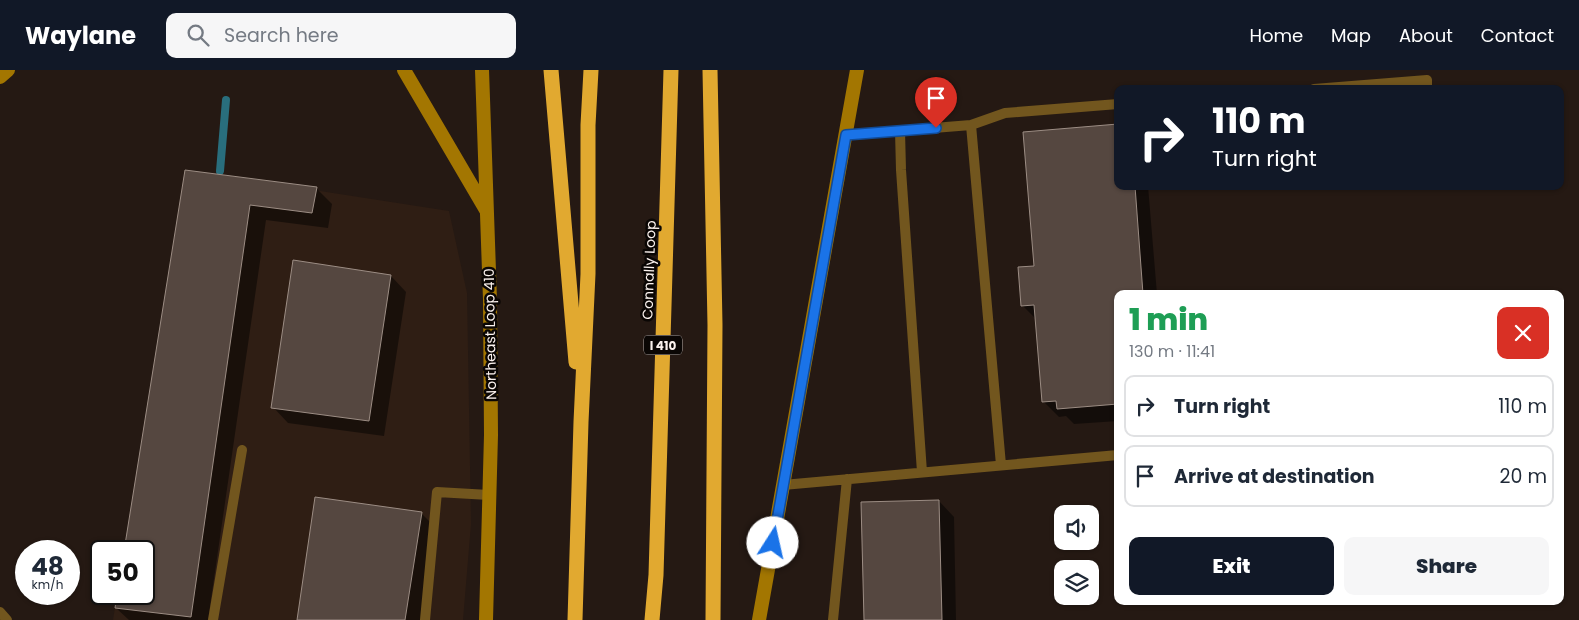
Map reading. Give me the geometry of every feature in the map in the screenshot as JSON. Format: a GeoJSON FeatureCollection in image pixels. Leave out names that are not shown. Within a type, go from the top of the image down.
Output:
{"type":"FeatureCollection","features":[{"type":"Feature","properties":{"kind":"highway"},"geometry":{"type":"LineString","coordinates":[[551,70],[581,422]]}},
{"type":"Feature","properties":{"kind":"highway"},"geometry":{"type":"LineString","coordinates":[[575,620],[588,274],[588,125],[591,70]]}},
{"type":"Feature","properties":{"kind":"highway","name":"Connally Loop"},"geometry":{"type":"LineString","coordinates":[[652,620],[656,556],[671,70]]}},
{"type":"Feature","properties":{"kind":"highway"},"geometry":{"type":"LineString","coordinates":[[710,70],[715,325],[713,620]]}},
{"type":"Feature","properties":{"kind":"main road"},"geometry":{"type":"LineString","coordinates":[[0,76],[8,70]]}},
{"type":"Feature","properties":{"kind":"main road","name":"Northeast Loop 410"},"geometry":{"type":"LineString","coordinates":[[404,70],[487,212],[490,300],[490,495],[486,620]]}},
{"type":"Feature","properties":{"kind":"main road"},"geometry":{"type":"LineString","coordinates":[[482,70],[487,212]]}},
{"type":"Feature","properties":{"kind":"main road"},"geometry":{"type":"LineString","coordinates":[[759,620],[857,70]]}},
{"type":"Feature","properties":{"kind":"lane"},"geometry":{"type":"LineString","coordinates":[[1364,85],[1427,80],[1428,85]]}},
{"type":"Feature","properties":{"kind":"lane"},"geometry":{"type":"LineString","coordinates":[[846,135],[971,125],[1005,113],[1114,104]]}},
{"type":"Feature","properties":{"kind":"lane"},"geometry":{"type":"LineString","coordinates":[[971,125],[1001,465]]}},
{"type":"Feature","properties":{"kind":"lane"},"geometry":{"type":"LineString","coordinates":[[900,131],[901,170],[922,472]]}},
{"type":"Feature","properties":{"kind":"lane"},"geometry":{"type":"LineString","coordinates":[[214,620],[242,450]]}},
{"type":"Feature","properties":{"kind":"lane"},"geometry":{"type":"LineString","coordinates":[[783,485],[1114,455]]}},
{"type":"Feature","properties":{"kind":"lane"},"geometry":{"type":"LineString","coordinates":[[833,620],[847,478]]}},
{"type":"Feature","properties":{"kind":"lane"},"geometry":{"type":"LineString","coordinates":[[425,620],[437,492],[490,495]]}},
{"type":"Feature","properties":{"kind":"lane"},"geometry":{"type":"LineString","coordinates":[[0,612],[7,620]]}},
{"type":"Feature","properties":{"kind":"shaded area"},"geometry":{"type":"Polygon","coordinates":[[[185,170],[449,211],[467,293],[471,524],[463,620],[113,620],[115,605],[155,605],[155,540],[126,540],[185,170]]]}},
{"type":"Feature","properties":{"kind":"building"},"geometry":{"type":"Polygon","coordinates":[[[1114,124],[1114,190],[1135,190],[1143,290],[1114,290],[1114,404],[1057,409],[1056,401],[1042,402],[1034,305],[1021,306],[1018,267],[1034,266],[1023,132],[1114,124]]]}},
{"type":"Feature","properties":{"kind":"building"},"geometry":{"type":"Polygon","coordinates":[[[185,170],[317,187],[312,213],[250,205],[191,617],[115,608],[115,605],[155,605],[155,540],[126,540],[185,170]]]}},
{"type":"Feature","properties":{"kind":"building"},"geometry":{"type":"Polygon","coordinates":[[[293,260],[391,275],[369,421],[271,408],[293,260]]]}},
{"type":"Feature","properties":{"kind":"building"},"geometry":{"type":"Polygon","coordinates":[[[315,497],[422,512],[405,620],[297,620],[315,497]]]}},
{"type":"Feature","properties":{"kind":"building"},"geometry":{"type":"Polygon","coordinates":[[[939,500],[942,620],[864,620],[861,502],[939,500]]]}},
{"type":"Feature","properties":{"kind":"waterway"},"geometry":{"type":"LineString","coordinates":[[220,171],[226,100]]}},
{"type":"Feature","properties":{"kind":"route"},"geometry":{"type":"LineString","coordinates":[[773,543],[846,135],[936,128]]}}]}
